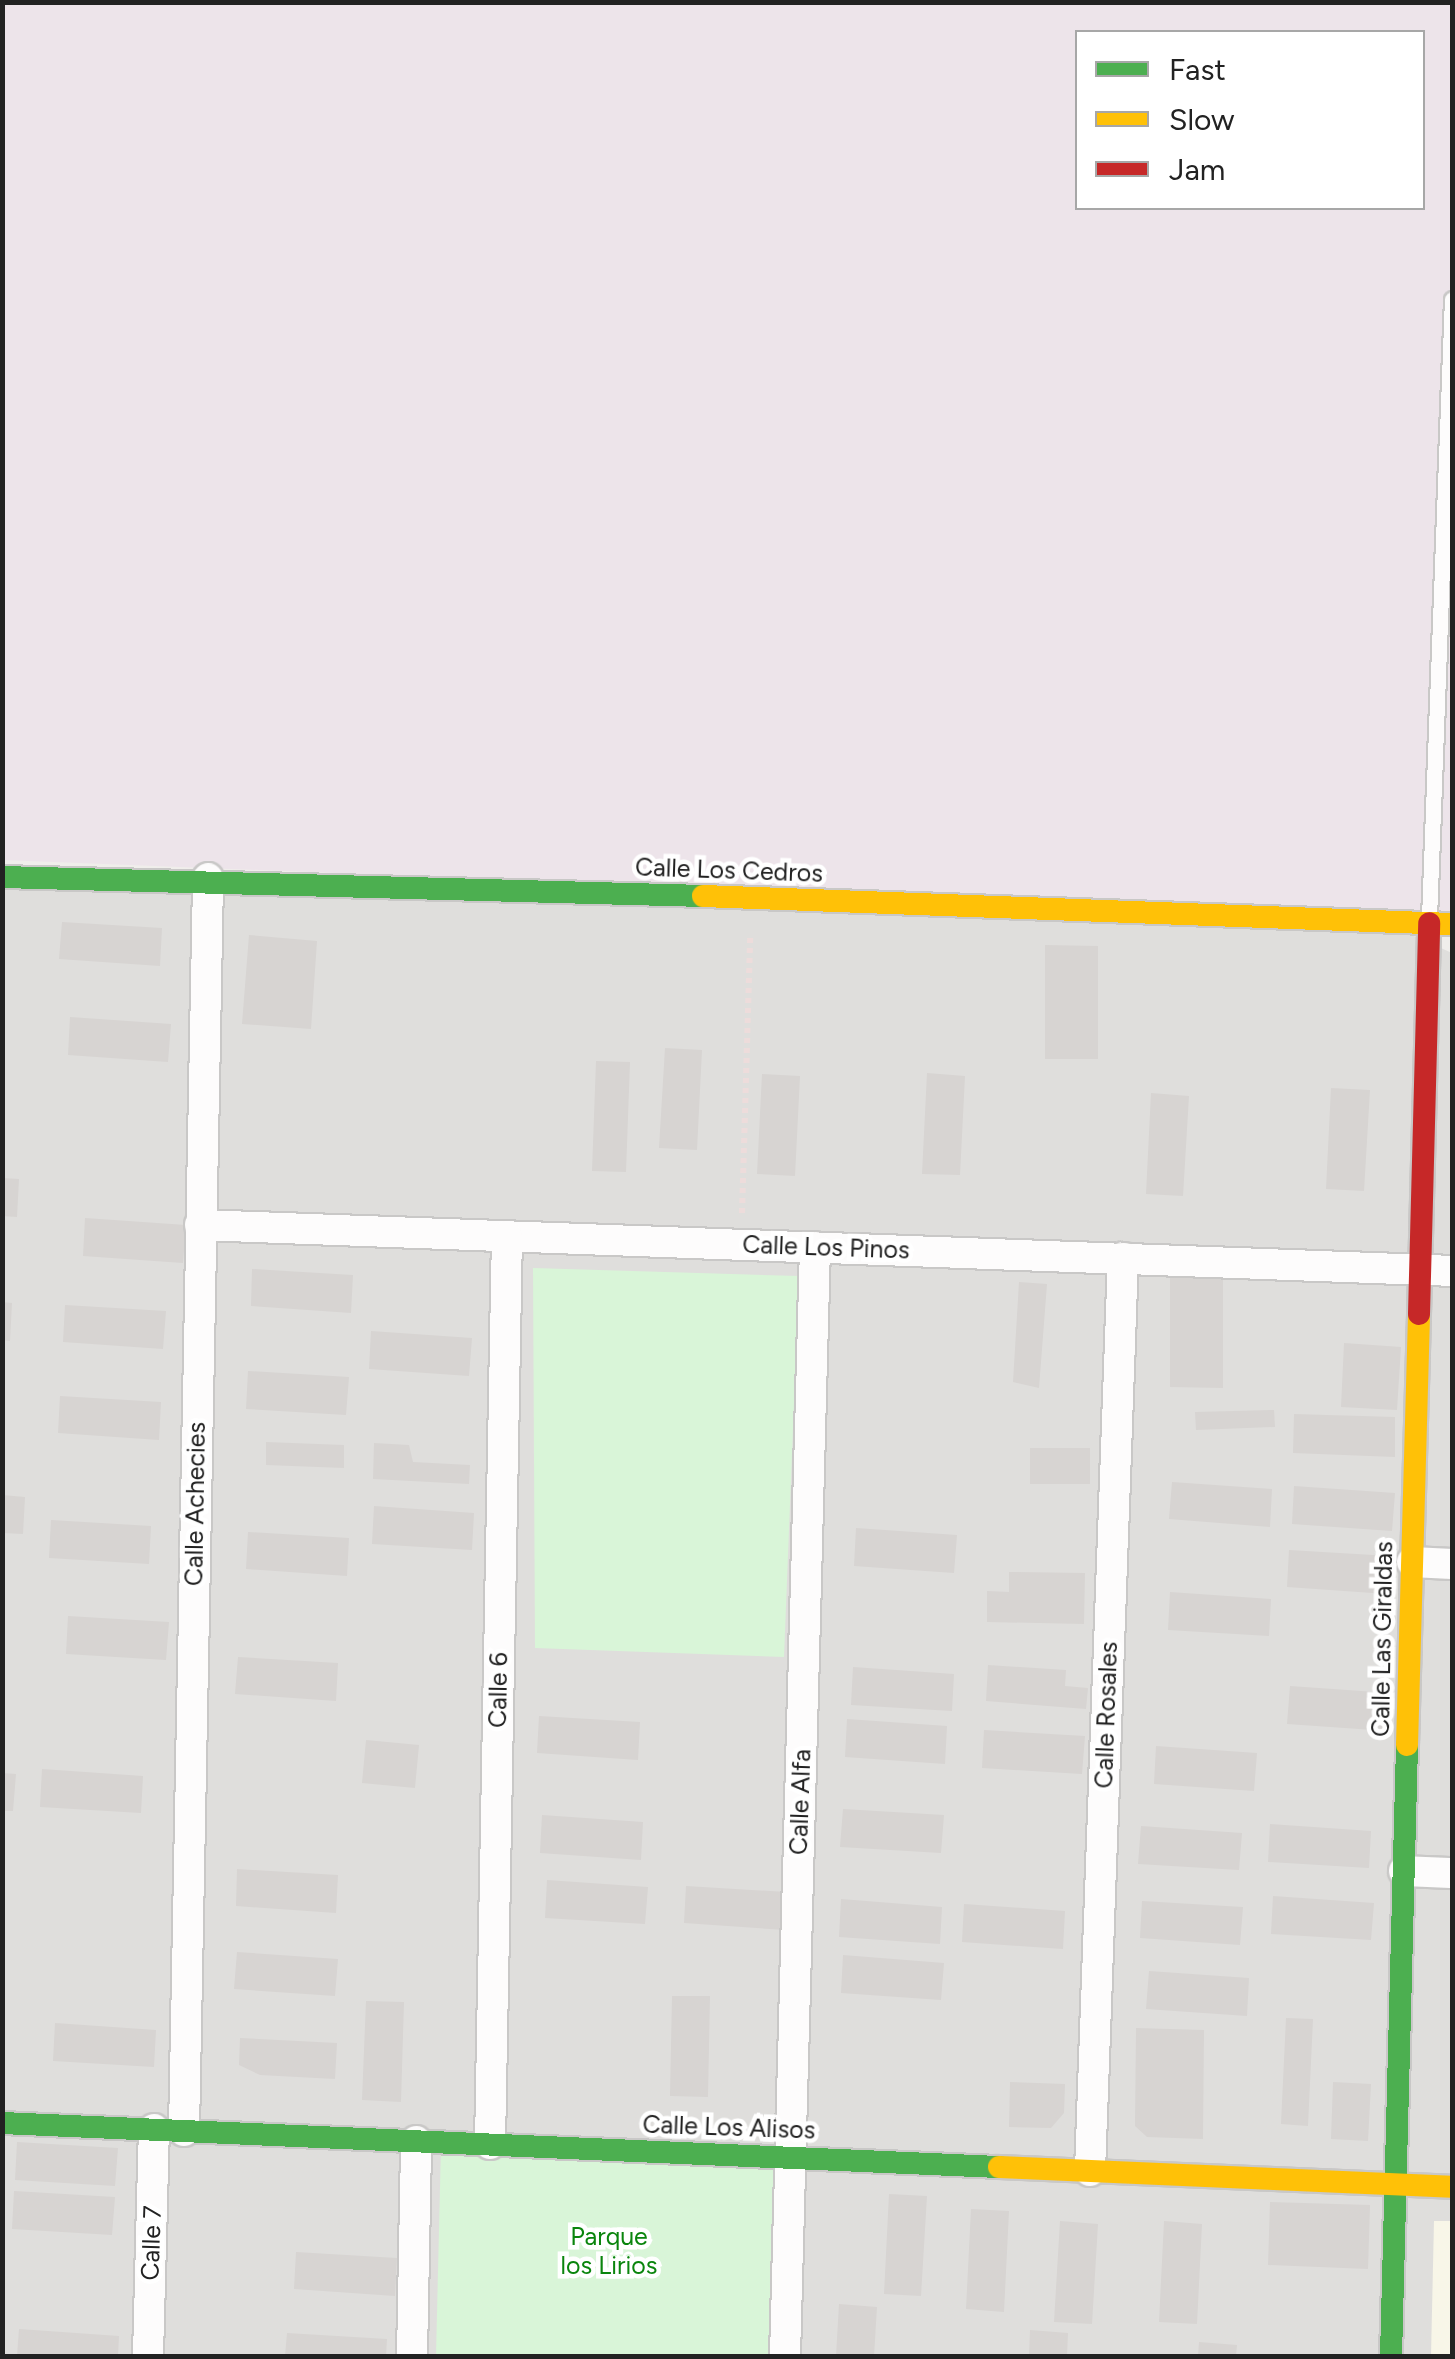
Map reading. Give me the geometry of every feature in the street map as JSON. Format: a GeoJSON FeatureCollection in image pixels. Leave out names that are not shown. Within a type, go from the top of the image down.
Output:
{"type":"FeatureCollection","features":[{"type":"Feature","properties":{"kind":"street","name":"Calle Los Cedros"},"geometry":{"type":"LineString","coordinates":[[2,877],[208,878],[1441,923]]}},
{"type":"Feature","properties":{"kind":"street","name":"Calle Achecies"},"geometry":{"type":"LineString","coordinates":[[169,2130],[208,878]]}},
{"type":"Feature","properties":{"kind":"street","name":"Calle Las Giraldas"},"geometry":{"type":"LineString","coordinates":[[1391,2356],[1420,1269],[1441,923]]}},
{"type":"Feature","properties":{"kind":"street","name":"Calle Los Pinos"},"geometry":{"type":"LineString","coordinates":[[200,1225],[1452,1270]]}},
{"type":"Feature","properties":{"kind":"street","name":"Calle 6"},"geometry":{"type":"LineString","coordinates":[[490,2144],[506,1236]]}},
{"type":"Feature","properties":{"kind":"street","name":"Calle Alfa"},"geometry":{"type":"LineString","coordinates":[[785,2356],[815,1247]]}},
{"type":"Feature","properties":{"kind":"street","name":"Calle Rosales"},"geometry":{"type":"LineString","coordinates":[[1090,2171],[1123,1258]]}},
{"type":"Feature","properties":{"kind":"street"},"geometry":{"type":"LineString","coordinates":[[1412,1562],[1452,1564]]}},
{"type":"Feature","properties":{"kind":"street"},"geometry":{"type":"LineString","coordinates":[[1404,1871],[1452,1873]]}},
{"type":"Feature","properties":{"kind":"street","name":"Calle Los Alisos"},"geometry":{"type":"LineString","coordinates":[[2,2122],[1452,2187]]}},
{"type":"Feature","properties":{"kind":"street","name":"Calle 7"},"geometry":{"type":"LineString","coordinates":[[148,2356],[169,2130]]}},
{"type":"Feature","properties":{"kind":"street"},"geometry":{"type":"LineString","coordinates":[[412,2356],[416,2141]]}},
{"type":"Feature","properties":{"kind":"lane"},"geometry":{"type":"LineString","coordinates":[[1441,923],[1452,299]]}},
{"type":"Feature","properties":{"kind":"path"},"geometry":{"type":"LineString","coordinates":[[740,1244],[752,898]]}},
{"type":"Feature","properties":{"kind":"shaded area"},"geometry":{"type":"Polygon","coordinates":[[[3,3],[1452,3],[1452,917],[3,860],[3,3]]]}},
{"type":"Feature","properties":{"kind":"shaded area"},"geometry":{"type":"Polygon","coordinates":[[[3,869],[1405,932],[1452,953],[1452,2356],[3,2356],[3,869]]]}},
{"type":"Feature","properties":{"kind":"shaded area"},"geometry":{"type":"Polygon","coordinates":[[[1434,2221],[1452,2221],[1452,2356],[1431,2356],[1434,2221]]]}},
{"type":"Feature","properties":{"kind":"green space"},"geometry":{"type":"Polygon","coordinates":[[[533,1268],[799,1276],[784,1657],[535,1648],[533,1268]]]}},
{"type":"Feature","properties":{"kind":"green space","name":"Parque los Lirios"},"geometry":{"type":"Polygon","coordinates":[[[441,2146],[782,2155],[773,2356],[436,2356],[441,2146]]]}},
{"type":"Feature","properties":{"kind":"building"},"geometry":{"type":"Polygon","coordinates":[[[62,922],[162,928],[160,966],[59,959],[62,922]]]}},
{"type":"Feature","properties":{"kind":"building"},"geometry":{"type":"Polygon","coordinates":[[[249,935],[317,941],[311,1029],[242,1024],[249,935]]]}},
{"type":"Feature","properties":{"kind":"building"},"geometry":{"type":"Polygon","coordinates":[[[1045,945],[1098,946],[1098,1059],[1045,1059],[1045,945]]]}},
{"type":"Feature","properties":{"kind":"building"},"geometry":{"type":"Polygon","coordinates":[[[70,1017],[171,1024],[168,1062],[68,1055],[70,1017]]]}},
{"type":"Feature","properties":{"kind":"building"},"geometry":{"type":"Polygon","coordinates":[[[665,1048],[702,1050],[697,1150],[659,1148],[665,1048]]]}},
{"type":"Feature","properties":{"kind":"building"},"geometry":{"type":"Polygon","coordinates":[[[596,1061],[630,1062],[626,1172],[592,1171],[596,1061]]]}},
{"type":"Feature","properties":{"kind":"building"},"geometry":{"type":"Polygon","coordinates":[[[927,1073],[965,1076],[960,1175],[922,1174],[927,1073]]]}},
{"type":"Feature","properties":{"kind":"building"},"geometry":{"type":"Polygon","coordinates":[[[762,1074],[800,1076],[795,1176],[757,1174],[762,1074]]]}},
{"type":"Feature","properties":{"kind":"building"},"geometry":{"type":"Polygon","coordinates":[[[1331,1088],[1370,1090],[1364,1191],[1326,1189],[1331,1088]]]}},
{"type":"Feature","properties":{"kind":"building"},"geometry":{"type":"Polygon","coordinates":[[[1151,1093],[1189,1096],[1183,1196],[1146,1194],[1151,1093]]]}},
{"type":"Feature","properties":{"kind":"building"},"geometry":{"type":"Polygon","coordinates":[[[2,1178],[19,1179],[17,1217],[2,1216],[2,1178]]]}},
{"type":"Feature","properties":{"kind":"building"},"geometry":{"type":"Polygon","coordinates":[[[85,1218],[186,1225],[183,1263],[83,1256],[85,1218]]]}},
{"type":"Feature","properties":{"kind":"building"},"geometry":{"type":"Polygon","coordinates":[[[252,1269],[353,1275],[351,1313],[251,1306],[252,1269]]]}},
{"type":"Feature","properties":{"kind":"building"},"geometry":{"type":"Polygon","coordinates":[[[1170,1274],[1223,1274],[1223,1388],[1170,1387],[1170,1274]]]}},
{"type":"Feature","properties":{"kind":"building"},"geometry":{"type":"Polygon","coordinates":[[[1019,1282],[1047,1284],[1039,1388],[1013,1382],[1019,1282]]]}},
{"type":"Feature","properties":{"kind":"building"},"geometry":{"type":"Polygon","coordinates":[[[2,1302],[12,1303],[10,1341],[2,1340],[2,1302]]]}},
{"type":"Feature","properties":{"kind":"building"},"geometry":{"type":"Polygon","coordinates":[[[65,1305],[166,1311],[163,1349],[63,1342],[65,1305]]]}},
{"type":"Feature","properties":{"kind":"building"},"geometry":{"type":"Polygon","coordinates":[[[371,1331],[472,1338],[469,1376],[369,1369],[371,1331]]]}},
{"type":"Feature","properties":{"kind":"building"},"geometry":{"type":"Polygon","coordinates":[[[1344,1343],[1401,1347],[1397,1410],[1341,1407],[1344,1343]]]}},
{"type":"Feature","properties":{"kind":"building"},"geometry":{"type":"Polygon","coordinates":[[[248,1371],[349,1377],[346,1415],[246,1409],[248,1371]]]}},
{"type":"Feature","properties":{"kind":"building"},"geometry":{"type":"Polygon","coordinates":[[[60,1396],[161,1402],[159,1440],[58,1433],[60,1396]]]}},
{"type":"Feature","properties":{"kind":"building"},"geometry":{"type":"Polygon","coordinates":[[[1274,1410],[1275,1427],[1196,1430],[1195,1412],[1274,1410]]]}},
{"type":"Feature","properties":{"kind":"building"},"geometry":{"type":"Polygon","coordinates":[[[1294,1414],[1395,1417],[1395,1457],[1293,1453],[1294,1414]]]}},
{"type":"Feature","properties":{"kind":"building"},"geometry":{"type":"Polygon","coordinates":[[[266,1442],[344,1445],[344,1468],[266,1465],[266,1442]]]}},
{"type":"Feature","properties":{"kind":"building"},"geometry":{"type":"Polygon","coordinates":[[[374,1443],[409,1445],[413,1462],[470,1465],[469,1484],[373,1479],[374,1443]]]}},
{"type":"Feature","properties":{"kind":"building"},"geometry":{"type":"Polygon","coordinates":[[[1030,1448],[1090,1448],[1090,1484],[1030,1484],[1030,1448]]]}},
{"type":"Feature","properties":{"kind":"building"},"geometry":{"type":"Polygon","coordinates":[[[1172,1482],[1272,1489],[1270,1527],[1169,1519],[1172,1482]]]}},
{"type":"Feature","properties":{"kind":"building"},"geometry":{"type":"Polygon","coordinates":[[[1294,1486],[1395,1493],[1392,1531],[1292,1524],[1294,1486]]]}},
{"type":"Feature","properties":{"kind":"building"},"geometry":{"type":"Polygon","coordinates":[[[2,1495],[25,1497],[23,1534],[2,1533],[2,1495]]]}},
{"type":"Feature","properties":{"kind":"building"},"geometry":{"type":"Polygon","coordinates":[[[374,1506],[474,1513],[472,1550],[372,1544],[374,1506]]]}},
{"type":"Feature","properties":{"kind":"building"},"geometry":{"type":"Polygon","coordinates":[[[51,1520],[151,1526],[149,1564],[49,1558],[51,1520]]]}},
{"type":"Feature","properties":{"kind":"building"},"geometry":{"type":"Polygon","coordinates":[[[856,1528],[957,1535],[954,1573],[854,1566],[856,1528]]]}},
{"type":"Feature","properties":{"kind":"building"},"geometry":{"type":"Polygon","coordinates":[[[248,1532],[349,1538],[347,1576],[246,1569],[248,1532]]]}},
{"type":"Feature","properties":{"kind":"building"},"geometry":{"type":"Polygon","coordinates":[[[1289,1550],[1390,1556],[1387,1594],[1287,1587],[1289,1550]]]}},
{"type":"Feature","properties":{"kind":"building"},"geometry":{"type":"Polygon","coordinates":[[[1009,1572],[1085,1573],[1084,1624],[987,1622],[987,1591],[1009,1592],[1009,1572]]]}},
{"type":"Feature","properties":{"kind":"building"},"geometry":{"type":"Polygon","coordinates":[[[1170,1592],[1271,1599],[1269,1636],[1168,1630],[1170,1592]]]}},
{"type":"Feature","properties":{"kind":"building"},"geometry":{"type":"Polygon","coordinates":[[[68,1616],[169,1622],[166,1660],[66,1654],[68,1616]]]}},
{"type":"Feature","properties":{"kind":"building"},"geometry":{"type":"Polygon","coordinates":[[[238,1657],[338,1663],[336,1701],[235,1694],[238,1657]]]}},
{"type":"Feature","properties":{"kind":"building"},"geometry":{"type":"Polygon","coordinates":[[[988,1665],[1066,1670],[1065,1686],[1088,1688],[1086,1709],[986,1701],[988,1665]]]}},
{"type":"Feature","properties":{"kind":"building"},"geometry":{"type":"Polygon","coordinates":[[[853,1667],[954,1674],[952,1711],[851,1705],[853,1667]]]}},
{"type":"Feature","properties":{"kind":"building"},"geometry":{"type":"Polygon","coordinates":[[[1290,1686],[1390,1693],[1388,1731],[1287,1724],[1290,1686]]]}},
{"type":"Feature","properties":{"kind":"building"},"geometry":{"type":"Polygon","coordinates":[[[539,1716],[640,1722],[638,1760],[537,1753],[539,1716]]]}},
{"type":"Feature","properties":{"kind":"building"},"geometry":{"type":"Polygon","coordinates":[[[847,1719],[947,1726],[945,1764],[845,1757],[847,1719]]]}},
{"type":"Feature","properties":{"kind":"building"},"geometry":{"type":"Polygon","coordinates":[[[984,1730],[1085,1736],[1082,1774],[982,1768],[984,1730]]]}},
{"type":"Feature","properties":{"kind":"building"},"geometry":{"type":"Polygon","coordinates":[[[366,1740],[419,1745],[415,1788],[362,1783],[366,1740]]]}},
{"type":"Feature","properties":{"kind":"building"},"geometry":{"type":"Polygon","coordinates":[[[1156,1746],[1257,1753],[1254,1791],[1154,1784],[1156,1746]]]}},
{"type":"Feature","properties":{"kind":"building"},"geometry":{"type":"Polygon","coordinates":[[[42,1769],[143,1776],[141,1813],[40,1807],[42,1769]]]}},
{"type":"Feature","properties":{"kind":"building"},"geometry":{"type":"Polygon","coordinates":[[[2,1773],[16,1774],[13,1811],[2,1811],[2,1773]]]}},
{"type":"Feature","properties":{"kind":"building"},"geometry":{"type":"Polygon","coordinates":[[[843,1809],[944,1815],[941,1853],[840,1847],[843,1809]]]}},
{"type":"Feature","properties":{"kind":"building"},"geometry":{"type":"Polygon","coordinates":[[[542,1815],[643,1822],[641,1860],[540,1853],[542,1815]]]}},
{"type":"Feature","properties":{"kind":"building"},"geometry":{"type":"Polygon","coordinates":[[[1270,1824],[1371,1831],[1369,1868],[1268,1862],[1270,1824]]]}},
{"type":"Feature","properties":{"kind":"building"},"geometry":{"type":"Polygon","coordinates":[[[1141,1826],[1242,1833],[1239,1870],[1138,1864],[1141,1826]]]}},
{"type":"Feature","properties":{"kind":"building"},"geometry":{"type":"Polygon","coordinates":[[[237,1869],[338,1875],[336,1913],[236,1906],[237,1869]]]}},
{"type":"Feature","properties":{"kind":"building"},"geometry":{"type":"Polygon","coordinates":[[[547,1880],[648,1887],[645,1924],[545,1918],[547,1880]]]}},
{"type":"Feature","properties":{"kind":"building"},"geometry":{"type":"Polygon","coordinates":[[[686,1886],[787,1892],[785,1930],[684,1923],[686,1886]]]}},
{"type":"Feature","properties":{"kind":"building"},"geometry":{"type":"Polygon","coordinates":[[[1273,1896],[1374,1903],[1371,1940],[1271,1934],[1273,1896]]]}},
{"type":"Feature","properties":{"kind":"building"},"geometry":{"type":"Polygon","coordinates":[[[841,1899],[942,1907],[940,1944],[839,1937],[841,1899]]]}},
{"type":"Feature","properties":{"kind":"building"},"geometry":{"type":"Polygon","coordinates":[[[1142,1901],[1243,1907],[1240,1945],[1140,1938],[1142,1901]]]}},
{"type":"Feature","properties":{"kind":"building"},"geometry":{"type":"Polygon","coordinates":[[[964,1904],[1065,1911],[1063,1949],[962,1942],[964,1904]]]}},
{"type":"Feature","properties":{"kind":"building"},"geometry":{"type":"Polygon","coordinates":[[[237,1952],[338,1959],[335,1996],[234,1989],[237,1952]]]}},
{"type":"Feature","properties":{"kind":"building"},"geometry":{"type":"Polygon","coordinates":[[[843,1955],[944,1963],[941,2000],[841,1993],[843,1955]]]}},
{"type":"Feature","properties":{"kind":"building"},"geometry":{"type":"Polygon","coordinates":[[[1149,1971],[1249,1978],[1247,2016],[1146,2009],[1149,1971]]]}},
{"type":"Feature","properties":{"kind":"building"},"geometry":{"type":"Polygon","coordinates":[[[672,1996],[710,1996],[708,2097],[670,2096],[672,1996]]]}},
{"type":"Feature","properties":{"kind":"building"},"geometry":{"type":"Polygon","coordinates":[[[366,2001],[404,2002],[401,2102],[362,2100],[366,2001]]]}},
{"type":"Feature","properties":{"kind":"building"},"geometry":{"type":"Polygon","coordinates":[[[1286,2018],[1313,2019],[1308,2126],[1281,2124],[1286,2018]]]}},
{"type":"Feature","properties":{"kind":"building"},"geometry":{"type":"Polygon","coordinates":[[[55,2023],[156,2030],[154,2067],[53,2061],[55,2023]]]}},
{"type":"Feature","properties":{"kind":"building"},"geometry":{"type":"Polygon","coordinates":[[[1136,2028],[1204,2030],[1203,2139],[1147,2137],[1135,2126],[1136,2028]]]}},
{"type":"Feature","properties":{"kind":"building"},"geometry":{"type":"Polygon","coordinates":[[[240,2038],[337,2043],[335,2079],[260,2075],[239,2065],[240,2038]]]}},
{"type":"Feature","properties":{"kind":"building"},"geometry":{"type":"Polygon","coordinates":[[[1010,2082],[1065,2084],[1064,2113],[1051,2128],[1009,2127],[1010,2082]]]}},
{"type":"Feature","properties":{"kind":"building"},"geometry":{"type":"Polygon","coordinates":[[[1333,2082],[1371,2084],[1368,2141],[1331,2139],[1333,2082]]]}},
{"type":"Feature","properties":{"kind":"building"},"geometry":{"type":"Polygon","coordinates":[[[17,2142],[118,2148],[115,2186],[15,2180],[17,2142]]]}},
{"type":"Feature","properties":{"kind":"building"},"geometry":{"type":"Polygon","coordinates":[[[14,2191],[115,2197],[112,2235],[12,2229],[14,2191]]]}},
{"type":"Feature","properties":{"kind":"building"},"geometry":{"type":"Polygon","coordinates":[[[889,2194],[927,2196],[921,2296],[884,2294],[889,2194]]]}},
{"type":"Feature","properties":{"kind":"building"},"geometry":{"type":"Polygon","coordinates":[[[1270,2202],[1370,2205],[1368,2269],[1268,2265],[1270,2202]]]}},
{"type":"Feature","properties":{"kind":"building"},"geometry":{"type":"Polygon","coordinates":[[[971,2209],[1009,2211],[1004,2312],[966,2309],[971,2209]]]}},
{"type":"Feature","properties":{"kind":"building"},"geometry":{"type":"Polygon","coordinates":[[[1060,2221],[1098,2224],[1092,2324],[1054,2322],[1060,2221]]]}},
{"type":"Feature","properties":{"kind":"building"},"geometry":{"type":"Polygon","coordinates":[[[1164,2221],[1202,2224],[1197,2324],[1159,2322],[1164,2221]]]}},
{"type":"Feature","properties":{"kind":"building"},"geometry":{"type":"Polygon","coordinates":[[[296,2252],[397,2258],[395,2296],[294,2289],[296,2252]]]}},
{"type":"Feature","properties":{"kind":"building"},"geometry":{"type":"Polygon","coordinates":[[[839,2304],[877,2307],[874,2356],[836,2356],[839,2304]]]}},
{"type":"Feature","properties":{"kind":"building"},"geometry":{"type":"Polygon","coordinates":[[[19,2329],[119,2336],[118,2356],[17,2356],[19,2329]]]}},
{"type":"Feature","properties":{"kind":"building"},"geometry":{"type":"Polygon","coordinates":[[[1030,2330],[1068,2333],[1067,2356],[1029,2356],[1030,2330]]]}},
{"type":"Feature","properties":{"kind":"building"},"geometry":{"type":"Polygon","coordinates":[[[287,2333],[387,2339],[386,2356],[285,2356],[287,2333]]]}},
{"type":"Feature","properties":{"kind":"building"},"geometry":{"type":"Polygon","coordinates":[[[1199,2342],[1237,2345],[1236,2356],[1198,2356],[1199,2342]]]}},
{"type":"Feature","properties":{"kind":"traffic: fast"},"geometry":{"type":"LineString","coordinates":[[2,877],[703,896]]}},
{"type":"Feature","properties":{"kind":"traffic: fast"},"geometry":{"type":"LineString","coordinates":[[1391,2356],[1407,1745]]}},
{"type":"Feature","properties":{"kind":"traffic: fast"},"geometry":{"type":"LineString","coordinates":[[2,2123],[999,2167]]}},
{"type":"Feature","properties":{"kind":"traffic: slow"},"geometry":{"type":"LineString","coordinates":[[703,896],[1452,924]]}},
{"type":"Feature","properties":{"kind":"traffic: slow"},"geometry":{"type":"LineString","coordinates":[[1407,1745],[1419,1314]]}},
{"type":"Feature","properties":{"kind":"traffic: slow"},"geometry":{"type":"LineString","coordinates":[[999,2167],[1452,2187]]}},
{"type":"Feature","properties":{"kind":"traffic: jam"},"geometry":{"type":"LineString","coordinates":[[1419,1314],[1429,923]]}}]}
